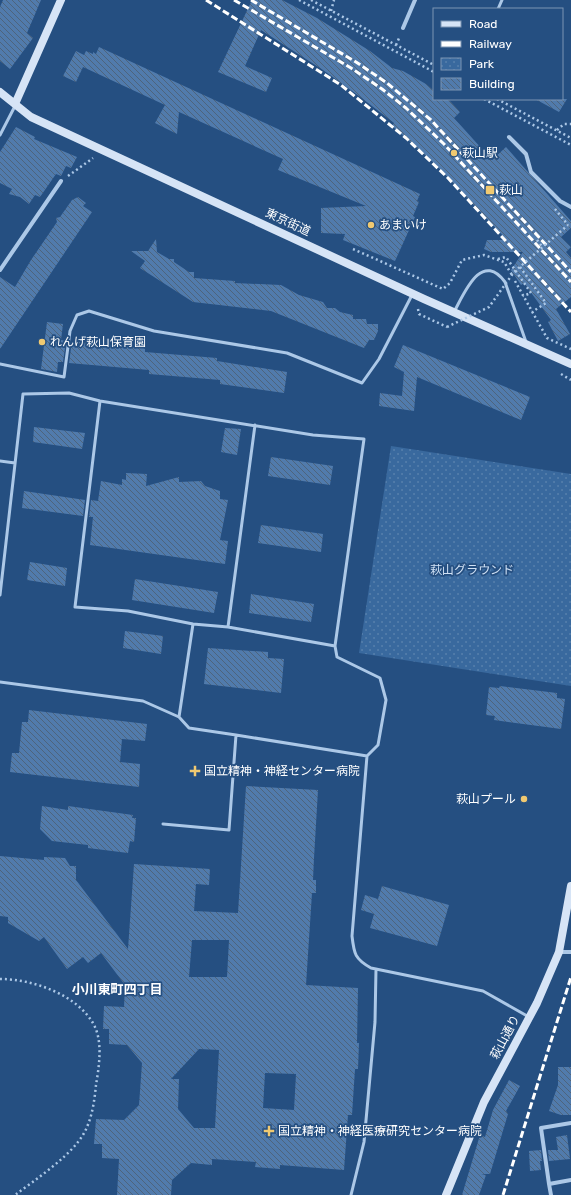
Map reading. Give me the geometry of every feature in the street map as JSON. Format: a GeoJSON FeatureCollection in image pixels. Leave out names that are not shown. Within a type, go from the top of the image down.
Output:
{"type":"FeatureCollection","features":[{"type":"Feature","properties":{"kind":"street"},"geometry":{"type":"LineString","coordinates":[[15,104],[61,0]]}},
{"type":"Feature","properties":{"kind":"street"},"geometry":{"type":"LineString","coordinates":[[403,28],[416,0]]}},
{"type":"Feature","properties":{"kind":"street","name":"東京街道"},"geometry":{"type":"LineString","coordinates":[[0,92],[31,117],[413,294],[571,364]]}},
{"type":"Feature","properties":{"kind":"street"},"geometry":{"type":"LineString","coordinates":[[509,137],[526,154],[531,172],[560,201],[571,207]]}},
{"type":"Feature","properties":{"kind":"street"},"geometry":{"type":"LineString","coordinates":[[0,270],[61,182]]}},
{"type":"Feature","properties":{"kind":"street","name":"萩山通り"},"geometry":{"type":"LineString","coordinates":[[446,1195],[484,1102],[529,1017],[559,952],[571,886]]}},
{"type":"Feature","properties":{"kind":"street"},"geometry":{"type":"LineString","coordinates":[[559,952],[571,952]]}},
{"type":"Feature","properties":{"kind":"street"},"geometry":{"type":"LineString","coordinates":[[551,1195],[541,1128],[571,1123]]}},
{"type":"Feature","properties":{"kind":"street"},"geometry":{"type":"LineString","coordinates":[[549,1184],[571,1180]]}},
{"type":"Feature","properties":{"kind":"lane"},"geometry":{"type":"LineString","coordinates":[[0,135],[15,104]]}},
{"type":"Feature","properties":{"kind":"lane"},"geometry":{"type":"LineString","coordinates":[[454,312],[472,278],[478,273],[484,271],[493,272],[500,276],[504,282],[527,344]]}},
{"type":"Feature","properties":{"kind":"lane"},"geometry":{"type":"LineString","coordinates":[[0,364],[64,376],[70,331],[77,315],[89,311],[154,331],[287,353],[362,383],[379,359],[413,294]]}},
{"type":"Feature","properties":{"kind":"lane"},"geometry":{"type":"LineString","coordinates":[[0,595],[2,565],[23,394],[69,393],[100,401],[313,435],[364,440],[335,646],[337,657],[380,678],[386,700],[378,745],[367,756],[352,936],[354,952],[360,961],[376,969],[483,991],[529,1017]]}},
{"type":"Feature","properties":{"kind":"lane"},"geometry":{"type":"LineString","coordinates":[[100,401],[75,607],[128,611],[194,624],[228,627],[335,646]]}},
{"type":"Feature","properties":{"kind":"lane"},"geometry":{"type":"LineString","coordinates":[[228,627],[255,425]]}},
{"type":"Feature","properties":{"kind":"lane"},"geometry":{"type":"LineString","coordinates":[[0,461],[15,463]]}},
{"type":"Feature","properties":{"kind":"lane"},"geometry":{"type":"LineString","coordinates":[[179,717],[194,624]]}},
{"type":"Feature","properties":{"kind":"lane"},"geometry":{"type":"LineString","coordinates":[[0,682],[143,701],[179,717],[189,728],[367,756]]}},
{"type":"Feature","properties":{"kind":"lane"},"geometry":{"type":"LineString","coordinates":[[163,824],[229,830],[236,735]]}},
{"type":"Feature","properties":{"kind":"lane"},"geometry":{"type":"LineString","coordinates":[[351,1195],[364,1142],[375,1022],[376,969]]}},
{"type":"Feature","properties":{"kind":"path"},"geometry":{"type":"LineString","coordinates":[[299,0],[433,71]]}},
{"type":"Feature","properties":{"kind":"path"},"geometry":{"type":"LineString","coordinates":[[311,0],[433,65]]}},
{"type":"Feature","properties":{"kind":"path"},"geometry":{"type":"LineString","coordinates":[[331,11],[334,0]]}},
{"type":"Feature","properties":{"kind":"path"},"geometry":{"type":"LineString","coordinates":[[486,100],[571,145]]}},
{"type":"Feature","properties":{"kind":"path"},"geometry":{"type":"LineString","coordinates":[[499,100],[571,138]]}},
{"type":"Feature","properties":{"kind":"path"},"geometry":{"type":"LineString","coordinates":[[557,130],[564,124],[571,124]]}},
{"type":"Feature","properties":{"kind":"path"},"geometry":{"type":"LineString","coordinates":[[61,182],[104,150]]}},
{"type":"Feature","properties":{"kind":"path"},"geometry":{"type":"LineString","coordinates":[[455,326],[417,308],[419,314],[447,327],[489,307],[516,270],[568,225]]}},
{"type":"Feature","properties":{"kind":"path"},"geometry":{"type":"LineString","coordinates":[[537,240],[542,248]]}},
{"type":"Feature","properties":{"kind":"path"},"geometry":{"type":"LineString","coordinates":[[498,259],[506,257],[516,270],[531,293],[523,296]]}},
{"type":"Feature","properties":{"kind":"path"},"geometry":{"type":"LineString","coordinates":[[520,267],[546,303],[532,312]]}},
{"type":"Feature","properties":{"kind":"path"},"geometry":{"type":"LineString","coordinates":[[558,372],[571,380]]}},
{"type":"Feature","properties":{"kind":"path"},"geometry":{"type":"LineString","coordinates":[[0,979],[52,989],[77,1004],[94,1026],[100,1055],[93,1113],[78,1142],[46,1171],[15,1195]]}},
{"type":"Feature","properties":{"kind":"green space","name":"萩山グラウンド"},"geometry":{"type":"Polygon","coordinates":[[[391,446],[571,474],[571,686],[359,653],[391,446]]]}},
{"type":"Feature","properties":{"kind":"building"},"geometry":{"type":"Polygon","coordinates":[[[3,0],[41,0],[27,33],[33,38],[10,69],[0,61],[0,7],[3,0]]]}},
{"type":"Feature","properties":{"kind":"building","name":"萩山駅"},"geometry":{"type":"Polygon","coordinates":[[[252,0],[282,0],[317,18],[370,51],[392,68],[403,71],[426,84],[433,90],[433,100],[449,100],[460,112],[454,118],[492,160],[506,147],[571,221],[571,228],[561,237],[571,247],[566,252],[571,258],[571,297],[556,309],[570,334],[558,341],[548,322],[551,320],[524,283],[521,285],[511,270],[523,252],[491,252],[484,249],[487,240],[507,240],[434,163],[392,126],[394,123],[359,96],[323,70],[261,30],[245,66],[272,78],[266,92],[218,72],[252,0]]]}},
{"type":"Feature","properties":{"kind":"building"},"geometry":{"type":"Polygon","coordinates":[[[99,47],[420,194],[417,201],[419,202],[413,216],[415,217],[395,261],[343,240],[345,234],[321,233],[321,208],[366,206],[278,170],[283,159],[179,112],[177,134],[155,123],[165,105],[83,67],[76,82],[63,76],[76,51],[84,55],[86,51],[96,54],[99,47]]]}},
{"type":"Feature","properties":{"kind":"building"},"geometry":{"type":"Polygon","coordinates":[[[567,99],[559,112],[537,100],[567,99]]]}},
{"type":"Feature","properties":{"kind":"building"},"geometry":{"type":"Polygon","coordinates":[[[16,127],[35,137],[34,139],[77,157],[71,168],[66,166],[61,176],[56,174],[40,197],[35,195],[29,204],[20,197],[9,194],[12,189],[0,183],[0,152],[16,127]]]}},
{"type":"Feature","properties":{"kind":"building"},"geometry":{"type":"Polygon","coordinates":[[[78,197],[86,203],[83,206],[92,212],[0,349],[0,277],[15,287],[31,260],[57,222],[56,218],[60,217],[72,200],[78,197]]]}},
{"type":"Feature","properties":{"kind":"building"},"geometry":{"type":"Polygon","coordinates":[[[156,239],[157,252],[169,259],[174,259],[174,262],[189,272],[194,272],[194,278],[235,281],[235,283],[281,285],[299,295],[323,302],[327,308],[335,308],[340,312],[353,315],[353,319],[366,319],[367,324],[378,324],[378,331],[374,340],[369,340],[364,348],[271,311],[193,302],[140,268],[145,261],[131,251],[148,251],[156,239]]]}},
{"type":"Feature","properties":{"kind":"building"},"geometry":{"type":"Polygon","coordinates":[[[47,322],[63,324],[61,340],[66,341],[63,362],[58,362],[57,372],[41,369],[47,322]]]}},
{"type":"Feature","properties":{"kind":"building"},"geometry":{"type":"Polygon","coordinates":[[[72,341],[145,348],[145,352],[217,358],[217,361],[287,372],[284,393],[220,384],[220,380],[149,374],[149,370],[69,363],[72,341]]]}},
{"type":"Feature","properties":{"kind":"building"},"geometry":{"type":"Polygon","coordinates":[[[403,345],[530,397],[521,420],[417,377],[414,411],[379,406],[380,393],[402,396],[404,372],[394,367],[403,345]]]}},
{"type":"Feature","properties":{"kind":"building"},"geometry":{"type":"Polygon","coordinates":[[[34,427],[85,433],[82,449],[33,442],[34,427]]]}},
{"type":"Feature","properties":{"kind":"building"},"geometry":{"type":"Polygon","coordinates":[[[225,428],[241,429],[237,455],[221,452],[225,428]]]}},
{"type":"Feature","properties":{"kind":"building"},"geometry":{"type":"Polygon","coordinates":[[[271,457],[333,466],[330,485],[268,476],[271,457]]]}},
{"type":"Feature","properties":{"kind":"building"},"geometry":{"type":"Polygon","coordinates":[[[126,473],[147,474],[146,486],[179,477],[179,482],[201,481],[205,486],[220,491],[220,499],[228,500],[220,540],[228,541],[225,564],[90,545],[93,517],[89,517],[91,500],[98,501],[101,481],[122,485],[122,479],[126,480],[126,473]]]}},
{"type":"Feature","properties":{"kind":"building"},"geometry":{"type":"Polygon","coordinates":[[[24,491],[85,500],[83,516],[22,508],[24,491]]]}},
{"type":"Feature","properties":{"kind":"building"},"geometry":{"type":"Polygon","coordinates":[[[261,525],[323,534],[321,552],[258,543],[261,525]]]}},
{"type":"Feature","properties":{"kind":"building"},"geometry":{"type":"Polygon","coordinates":[[[30,562],[67,568],[65,586],[27,580],[30,562]]]}},
{"type":"Feature","properties":{"kind":"building"},"geometry":{"type":"Polygon","coordinates":[[[135,579],[218,592],[214,613],[132,600],[135,579]]]}},
{"type":"Feature","properties":{"kind":"building"},"geometry":{"type":"Polygon","coordinates":[[[251,594],[314,604],[311,622],[249,613],[251,594]]]}},
{"type":"Feature","properties":{"kind":"building"},"geometry":{"type":"Polygon","coordinates":[[[125,631],[163,636],[161,654],[123,648],[125,631]]]}},
{"type":"Feature","properties":{"kind":"building"},"geometry":{"type":"Polygon","coordinates":[[[208,648],[268,652],[268,658],[284,659],[281,693],[204,684],[208,648]]]}},
{"type":"Feature","properties":{"kind":"building"},"geometry":{"type":"Polygon","coordinates":[[[500,686],[557,693],[557,698],[565,699],[561,729],[494,720],[495,716],[486,715],[489,687],[499,688],[500,686]]]}},
{"type":"Feature","properties":{"kind":"building"},"geometry":{"type":"Polygon","coordinates":[[[29,710],[147,724],[145,741],[122,739],[120,762],[140,764],[139,787],[10,772],[12,753],[19,753],[22,722],[28,722],[29,710]]]}},
{"type":"Feature","properties":{"kind":"building"},"geometry":{"type":"Polygon","coordinates":[[[246,786],[318,790],[313,880],[316,880],[316,893],[312,893],[306,985],[358,988],[358,1069],[355,1069],[352,1115],[348,1115],[344,1170],[280,1165],[280,1169],[255,1167],[256,1162],[212,1159],[212,1165],[191,1163],[172,1180],[171,1195],[117,1195],[119,1159],[102,1158],[102,1144],[94,1144],[96,1119],[124,1120],[139,1105],[142,1063],[127,1045],[109,1044],[109,1029],[103,1029],[104,1006],[124,1007],[125,985],[101,953],[88,963],[83,957],[67,969],[44,937],[39,941],[8,923],[8,917],[0,916],[0,856],[44,860],[44,857],[65,858],[70,866],[76,866],[76,880],[128,949],[134,864],[210,869],[209,885],[196,884],[194,911],[238,913],[246,786]],[[192,940],[189,977],[227,977],[229,940],[192,940]],[[199,1049],[171,1079],[179,1079],[178,1109],[194,1128],[215,1128],[219,1050],[199,1049]],[[265,1073],[263,1108],[294,1110],[296,1074],[265,1073]]]}},
{"type":"Feature","properties":{"kind":"building"},"geometry":{"type":"Polygon","coordinates":[[[42,806],[68,810],[68,806],[133,815],[132,818],[136,818],[134,842],[130,841],[128,853],[88,848],[88,845],[52,841],[40,829],[42,806]]]}},
{"type":"Feature","properties":{"kind":"building"},"geometry":{"type":"Polygon","coordinates":[[[382,886],[449,905],[437,946],[370,928],[374,914],[361,910],[365,895],[378,899],[382,886]]]}},
{"type":"Feature","properties":{"kind":"building"},"geometry":{"type":"Polygon","coordinates":[[[558,1067],[571,1067],[571,1115],[561,1115],[549,1111],[558,1085],[558,1067]]]}},
{"type":"Feature","properties":{"kind":"building"},"geometry":{"type":"Polygon","coordinates":[[[509,1080],[520,1086],[506,1111],[508,1114],[490,1174],[481,1174],[486,1175],[479,1195],[462,1195],[480,1135],[485,1137],[493,1110],[509,1080]]]}},
{"type":"Feature","properties":{"kind":"building"},"geometry":{"type":"Polygon","coordinates":[[[567,1135],[570,1159],[549,1161],[548,1150],[558,1150],[556,1137],[567,1135]]]}},
{"type":"Feature","properties":{"kind":"building"},"geometry":{"type":"Polygon","coordinates":[[[541,1150],[541,1170],[530,1171],[529,1151],[541,1150]]]}},
{"type":"Feature","properties":{"kind":"railway"},"geometry":{"type":"LineString","coordinates":[[206,0],[341,85],[406,138],[448,178],[571,312]]}},
{"type":"Feature","properties":{"kind":"railway"},"geometry":{"type":"LineString","coordinates":[[234,0],[351,68],[382,89],[406,108],[444,144],[571,282]]}},
{"type":"Feature","properties":{"kind":"railway"},"geometry":{"type":"LineString","coordinates":[[251,0],[356,62],[387,83],[431,120],[571,272]]}},
{"type":"Feature","properties":{"kind":"railway"},"geometry":{"type":"LineString","coordinates":[[503,1195],[571,977]]}},
{"type":"Feature","properties":{"kind":"place","name":"萩山駅"},"geometry":{"type":"Point","coordinates":[454,153]}},
{"type":"Feature","properties":{"kind":"place","name":"萩山"},"geometry":{"type":"Point","coordinates":[490,190]}},
{"type":"Feature","properties":{"kind":"place","name":"あまいけ"},"geometry":{"type":"Point","coordinates":[371,225]}},
{"type":"Feature","properties":{"kind":"place","name":"れんげ萩山保育園"},"geometry":{"type":"Point","coordinates":[42,342]}},
{"type":"Feature","properties":{"kind":"place","name":"国立精神・神経センター病院"},"geometry":{"type":"Point","coordinates":[195,771]}},
{"type":"Feature","properties":{"kind":"place","name":"萩山プール"},"geometry":{"type":"Point","coordinates":[524,799]}},
{"type":"Feature","properties":{"kind":"place","name":"国立精神・神経医療研究センター病院"},"geometry":{"type":"Point","coordinates":[269,1131]}},
{"type":"Feature","properties":{"kind":"district","name":"小川東町四丁目"},"geometry":{"type":"Point","coordinates":[117,989]}}]}
